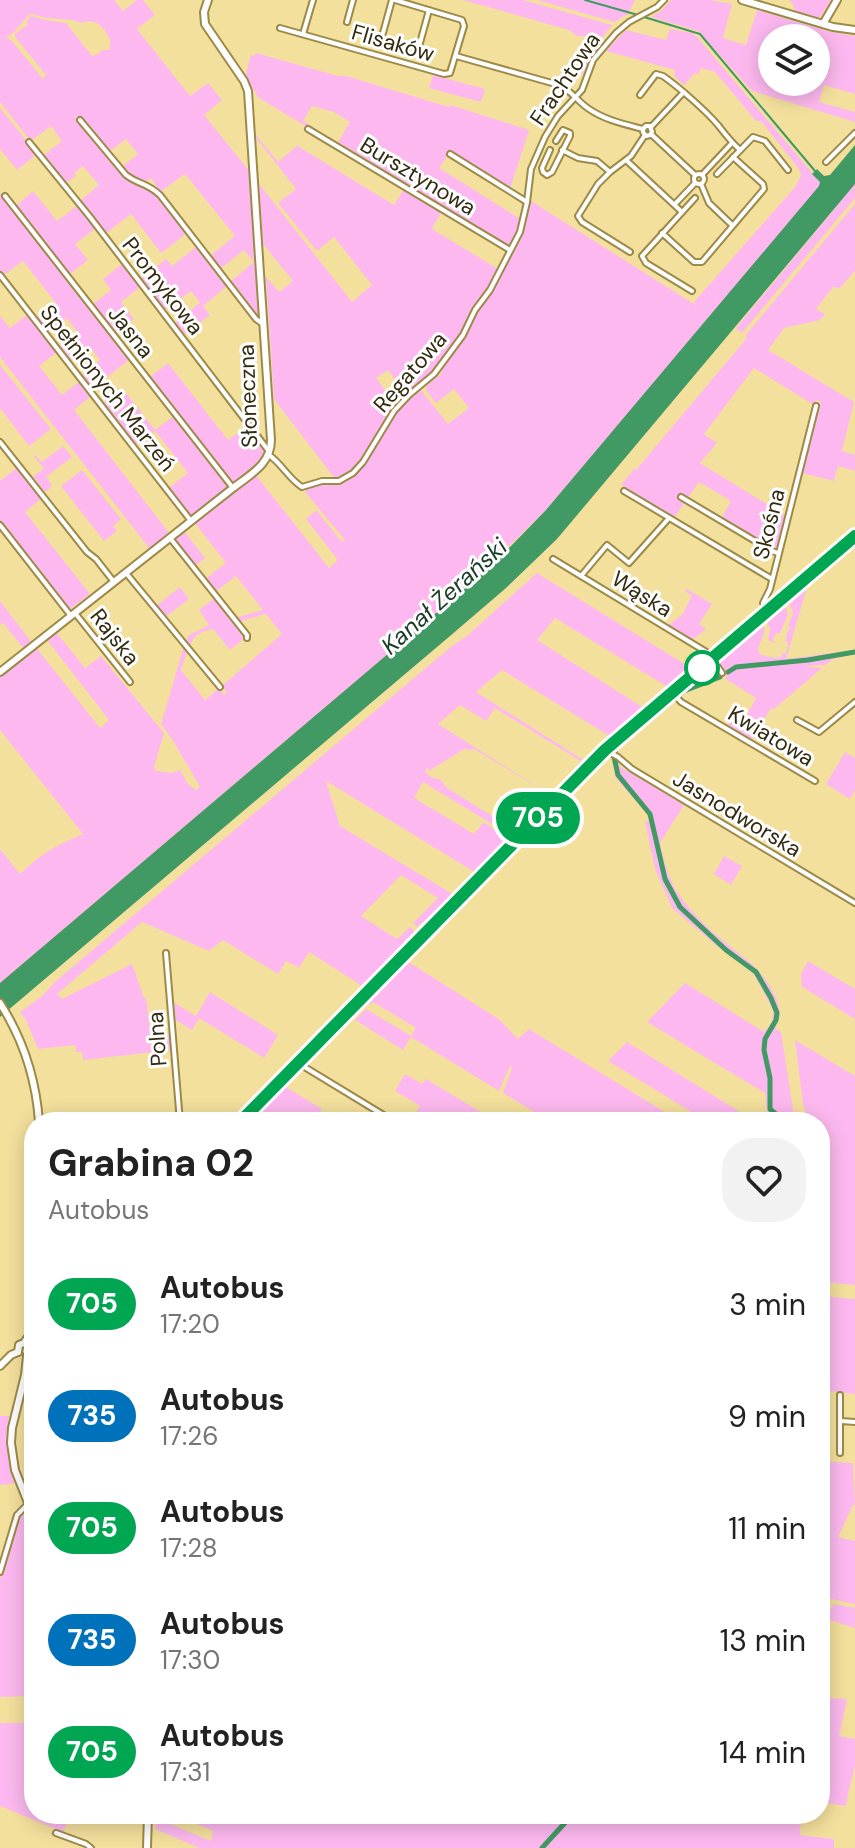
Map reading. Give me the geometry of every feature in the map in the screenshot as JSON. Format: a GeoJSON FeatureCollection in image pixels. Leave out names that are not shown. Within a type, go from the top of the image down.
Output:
{"type":"FeatureCollection","features":[{"type":"Feature","properties":{"kind":"main road","name":"Słoneczna"},"geometry":{"type":"LineString","coordinates":[[0,672],[263,464],[270,453],[247,87],[205,24],[204,12],[208,0]]}},
{"type":"Feature","properties":{"kind":"main road"},"geometry":{"type":"LineString","coordinates":[[742,0],[823,24],[837,0]]}},
{"type":"Feature","properties":{"kind":"main road"},"geometry":{"type":"LineString","coordinates":[[830,25],[855,30]]}},
{"type":"Feature","properties":{"kind":"main road"},"geometry":{"type":"LineString","coordinates":[[250,1112],[605,750],[855,536]]}},
{"type":"Feature","properties":{"kind":"main road"},"geometry":{"type":"LineString","coordinates":[[0,1003],[12,1022],[31,1071],[37,1112]]}},
{"type":"Feature","properties":{"kind":"main road"},"geometry":{"type":"LineString","coordinates":[[18,1352],[18,1347],[24,1346]]}},
{"type":"Feature","properties":{"kind":"main road"},"geometry":{"type":"LineString","coordinates":[[18,1352],[24,1356]]}},
{"type":"Feature","properties":{"kind":"main road"},"geometry":{"type":"LineString","coordinates":[[0,1366],[18,1352]]}},
{"type":"Feature","properties":{"kind":"main road"},"geometry":{"type":"LineString","coordinates":[[24,1376],[11,1443],[15,1470],[24,1494]]}},
{"type":"Feature","properties":{"kind":"main road"},"geometry":{"type":"LineString","coordinates":[[147,1848],[148,1824]]}},
{"type":"Feature","properties":{"kind":"street"},"geometry":{"type":"LineString","coordinates":[[303,34],[313,0]]}},
{"type":"Feature","properties":{"kind":"street"},"geometry":{"type":"LineString","coordinates":[[347,22],[353,0]]}},
{"type":"Feature","properties":{"kind":"street"},"geometry":{"type":"LineString","coordinates":[[383,33],[394,0],[461,19],[464,26],[456,56]]}},
{"type":"Feature","properties":{"kind":"street","name":"Frachtowa"},"geometry":{"type":"LineString","coordinates":[[527,200],[531,169],[543,139],[585,85],[593,60],[616,33],[664,0]]}},
{"type":"Feature","properties":{"kind":"street"},"geometry":{"type":"LineString","coordinates":[[420,43],[429,10]]}},
{"type":"Feature","properties":{"kind":"street","name":"Flisaków"},"geometry":{"type":"LineString","coordinates":[[280,28],[444,74],[451,72],[456,56],[559,85],[603,117],[644,132]]}},
{"type":"Feature","properties":{"kind":"street"},"geometry":{"type":"LineString","coordinates":[[640,95],[656,74],[666,78],[700,107],[740,150]]}},
{"type":"Feature","properties":{"kind":"street"},"geometry":{"type":"LineString","coordinates":[[651,134],[651,127],[683,93]]}},
{"type":"Feature","properties":{"kind":"street"},"geometry":{"type":"LineString","coordinates":[[80,120],[126,175],[149,185],[160,195],[256,319],[264,324]]}},
{"type":"Feature","properties":{"kind":"street"},"geometry":{"type":"LineString","coordinates":[[630,252],[579,219],[579,214],[598,184],[636,152],[646,126],[651,127]]}},
{"type":"Feature","properties":{"kind":"street","name":"Bursztynowa"},"geometry":{"type":"LineString","coordinates":[[308,129],[510,250]]}},
{"type":"Feature","properties":{"kind":"street"},"geometry":{"type":"LineString","coordinates":[[550,150],[542,168],[547,175],[552,172],[570,133],[563,130],[556,141]]}},
{"type":"Feature","properties":{"kind":"street"},"geometry":{"type":"LineString","coordinates":[[644,132],[651,134],[695,175],[694,179],[709,203],[732,225]]}},
{"type":"Feature","properties":{"kind":"street"},"geometry":{"type":"LineString","coordinates":[[826,162],[855,133]]}},
{"type":"Feature","properties":{"kind":"street"},"geometry":{"type":"LineString","coordinates":[[717,174],[752,138],[765,141],[788,170]]}},
{"type":"Feature","properties":{"kind":"street","name":"Promykowa"},"geometry":{"type":"LineString","coordinates":[[29,142],[270,453]]}},
{"type":"Feature","properties":{"kind":"street"},"geometry":{"type":"LineString","coordinates":[[702,175],[732,143]]}},
{"type":"Feature","properties":{"kind":"street"},"geometry":{"type":"LineString","coordinates":[[562,150],[578,158],[599,162],[610,172]]}},
{"type":"Feature","properties":{"kind":"street"},"geometry":{"type":"LineString","coordinates":[[450,154],[527,200]]}},
{"type":"Feature","properties":{"kind":"street"},"geometry":{"type":"LineString","coordinates":[[662,233],[694,262],[700,263],[722,240],[764,189],[763,184],[733,157]]}},
{"type":"Feature","properties":{"kind":"street"},"geometry":{"type":"LineString","coordinates":[[626,160],[682,212]]}},
{"type":"Feature","properties":{"kind":"street"},"geometry":{"type":"LineString","coordinates":[[695,175],[702,175]]}},
{"type":"Feature","properties":{"kind":"street"},"geometry":{"type":"LineString","coordinates":[[675,205],[704,181],[702,175]]}},
{"type":"Feature","properties":{"kind":"street","name":"Jasna"},"geometry":{"type":"LineString","coordinates":[[5,196],[233,488]]}},
{"type":"Feature","properties":{"kind":"street"},"geometry":{"type":"LineString","coordinates":[[692,291],[646,263],[643,258],[644,253],[695,198]]}},
{"type":"Feature","properties":{"kind":"street","name":"Regatowa"},"geometry":{"type":"LineString","coordinates":[[270,453],[302,487],[322,481],[339,481],[353,473],[394,411],[434,374],[463,335],[522,228],[527,200]]}},
{"type":"Feature","properties":{"kind":"street","name":"Spełnionych Marzeń"},"geometry":{"type":"LineString","coordinates":[[0,275],[191,521]]}},
{"type":"Feature","properties":{"kind":"street","name":"Skośna"},"geometry":{"type":"LineString","coordinates":[[624,491],[772,579],[816,406]]}},
{"type":"Feature","properties":{"kind":"street"},"geometry":{"type":"LineString","coordinates":[[0,442],[114,582]]}},
{"type":"Feature","properties":{"kind":"street"},"geometry":{"type":"LineString","coordinates":[[681,497],[778,553]]}},
{"type":"Feature","properties":{"kind":"street"},"geometry":{"type":"LineString","coordinates":[[581,576],[607,545],[629,563],[669,518]]}},
{"type":"Feature","properties":{"kind":"street","name":"Rajska"},"geometry":{"type":"LineString","coordinates":[[0,525],[130,682]]}},
{"type":"Feature","properties":{"kind":"street"},"geometry":{"type":"LineString","coordinates":[[170,538],[247,638]]}},
{"type":"Feature","properties":{"kind":"street","name":"Wąska"},"geometry":{"type":"LineString","coordinates":[[553,559],[713,658]]}},
{"type":"Feature","properties":{"kind":"street"},"geometry":{"type":"LineString","coordinates":[[126,573],[220,687]]}},
{"type":"Feature","properties":{"kind":"street"},"geometry":{"type":"LineString","coordinates":[[768,612],[763,603],[772,579]]}},
{"type":"Feature","properties":{"kind":"street"},"geometry":{"type":"LineString","coordinates":[[713,658],[722,673]]}},
{"type":"Feature","properties":{"kind":"street","name":"Kwiatowa"},"geometry":{"type":"LineString","coordinates":[[672,692],[681,702],[815,781]]}},
{"type":"Feature","properties":{"kind":"street"},"geometry":{"type":"LineString","coordinates":[[797,720],[819,732],[855,702]]}},
{"type":"Feature","properties":{"kind":"street","name":"Jasnodworska"},"geometry":{"type":"LineString","coordinates":[[605,750],[855,903]]}},
{"type":"Feature","properties":{"kind":"street","name":"Polna"},"geometry":{"type":"LineString","coordinates":[[166,953],[179,1112]]}},
{"type":"Feature","properties":{"kind":"street"},"geometry":{"type":"LineString","coordinates":[[298,1063],[379,1112]]}},
{"type":"Feature","properties":{"kind":"street"},"geometry":{"type":"LineString","coordinates":[[840,1395],[840,1453]]}},
{"type":"Feature","properties":{"kind":"street"},"geometry":{"type":"LineString","coordinates":[[840,1421],[855,1422]]}},
{"type":"Feature","properties":{"kind":"street"},"geometry":{"type":"LineString","coordinates":[[0,1572],[17,1515],[24,1508]]}},
{"type":"Feature","properties":{"kind":"street"},"geometry":{"type":"LineString","coordinates":[[56,1833],[91,1848]]}},
{"type":"Feature","properties":{"kind":"shaded area"},"geometry":{"type":"Polygon","coordinates":[[[0,0],[114,0],[123,11],[137,0],[143,0],[155,15],[137,29],[190,96],[208,83],[222,100],[204,115],[251,173],[259,317],[230,282],[254,262],[244,250],[220,269],[210,256],[235,236],[185,174],[160,192],[151,178],[145,182],[129,176],[122,167],[138,154],[126,139],[109,152],[84,121],[73,115],[129,181],[153,190],[186,234],[161,253],[131,214],[105,234],[80,201],[99,185],[83,166],[66,183],[44,155],[62,141],[51,126],[29,139],[0,102],[0,0]],[[31,14],[5,37],[11,40],[43,79],[46,75],[15,37],[28,24],[26,22],[31,16],[66,23],[92,56],[102,50],[110,50],[111,43],[104,29],[92,21],[82,23],[31,14]]]}},
{"type":"Feature","properties":{"kind":"shaded area"},"geometry":{"type":"Polygon","coordinates":[[[463,0],[523,0],[612,25],[589,58],[584,74],[577,71],[596,44],[585,36],[463,0]]]}},
{"type":"Feature","properties":{"kind":"shaded area"},"geometry":{"type":"Polygon","coordinates":[[[537,0],[635,0],[628,14],[614,22],[537,0]]]}},
{"type":"Feature","properties":{"kind":"shaded area"},"geometry":{"type":"Polygon","coordinates":[[[671,0],[710,0],[732,4],[723,38],[746,45],[757,10],[804,24],[758,24],[758,93],[752,91],[698,31],[651,17],[671,0]]]}},
{"type":"Feature","properties":{"kind":"shaded area"},"geometry":{"type":"Polygon","coordinates":[[[789,0],[831,0],[817,18],[795,11],[789,0]]]}},
{"type":"Feature","properties":{"kind":"shaded area"},"geometry":{"type":"Polygon","coordinates":[[[670,29],[692,33],[697,37],[820,182],[820,186],[546,510],[468,586],[0,983],[0,849],[20,874],[49,851],[83,834],[0,730],[0,675],[35,646],[100,728],[109,720],[47,640],[56,632],[85,668],[101,656],[164,733],[154,767],[156,771],[172,773],[180,770],[188,784],[196,790],[200,787],[161,724],[184,646],[188,649],[181,670],[205,700],[219,688],[224,695],[227,693],[222,686],[282,634],[266,614],[238,622],[235,618],[263,610],[236,576],[215,592],[205,579],[226,563],[194,522],[255,474],[329,568],[338,560],[306,519],[316,510],[342,542],[345,540],[306,493],[306,488],[349,478],[368,458],[399,406],[420,389],[448,424],[469,408],[454,389],[436,403],[426,390],[427,385],[442,373],[442,367],[492,289],[524,229],[531,201],[697,306],[694,302],[796,186],[801,175],[799,169],[761,121],[756,121],[715,72],[701,68],[698,75],[695,73],[684,85],[674,76],[675,70],[606,51],[626,30],[666,40],[670,29]]]}},
{"type":"Feature","properties":{"kind":"shaded area"},"geometry":{"type":"Polygon","coordinates":[[[830,32],[855,36],[855,94],[830,87],[830,32]]]}},
{"type":"Feature","properties":{"kind":"shaded area"},"geometry":{"type":"Polygon","coordinates":[[[256,53],[450,105],[529,130],[510,189],[451,151],[439,168],[522,220],[514,241],[509,247],[338,142],[350,122],[334,112],[312,106],[303,121],[309,124],[307,127],[259,98],[245,77],[251,55],[256,53]]]}},
{"type":"Feature","properties":{"kind":"shaded area"},"geometry":{"type":"Polygon","coordinates":[[[433,75],[485,89],[481,102],[429,88],[433,75]]]}},
{"type":"Feature","properties":{"kind":"shaded area"},"geometry":{"type":"Polygon","coordinates":[[[769,96],[821,96],[819,102],[855,112],[855,122],[769,96]]]}},
{"type":"Feature","properties":{"kind":"shaded area"},"geometry":{"type":"Polygon","coordinates":[[[0,108],[37,154],[17,170],[0,149],[0,108]]]}},
{"type":"Feature","properties":{"kind":"shaded area"},"geometry":{"type":"Polygon","coordinates":[[[256,135],[278,162],[296,145],[394,205],[404,189],[441,212],[432,229],[498,269],[489,289],[430,375],[406,394],[388,370],[376,378],[397,406],[389,412],[363,457],[336,480],[274,399],[266,277],[279,292],[293,281],[263,244],[259,184],[352,302],[372,285],[334,237],[317,251],[278,203],[296,189],[256,135]]]}},
{"type":"Feature","properties":{"kind":"shaded area"},"geometry":{"type":"Polygon","coordinates":[[[855,145],[855,184],[557,539],[506,588],[0,1017],[0,983],[468,586],[511,546],[546,510],[819,186],[820,182],[812,174],[817,169],[824,176],[830,175],[855,145]]]}},
{"type":"Feature","properties":{"kind":"shaded area"},"geometry":{"type":"Polygon","coordinates":[[[855,184],[855,198],[742,333],[736,328],[855,184]]]}},
{"type":"Feature","properties":{"kind":"shaded area"},"geometry":{"type":"Polygon","coordinates":[[[33,191],[57,221],[77,206],[95,229],[75,244],[88,260],[70,274],[16,206],[33,191]]]}},
{"type":"Feature","properties":{"kind":"shaded area"},"geometry":{"type":"Polygon","coordinates":[[[0,193],[130,359],[92,389],[81,375],[100,360],[89,346],[70,361],[59,347],[78,332],[67,318],[48,332],[37,318],[56,303],[23,261],[4,275],[0,270],[0,193]]]}},
{"type":"Feature","properties":{"kind":"shaded area"},"geometry":{"type":"Polygon","coordinates":[[[855,204],[855,271],[840,288],[833,287],[816,309],[825,314],[820,320],[784,328],[768,350],[854,402],[842,451],[855,455],[855,471],[838,466],[834,481],[802,473],[821,402],[816,400],[814,405],[754,368],[704,434],[717,443],[700,463],[786,516],[777,549],[772,550],[721,519],[731,501],[699,482],[674,518],[621,485],[747,338],[745,336],[855,204]]]}},
{"type":"Feature","properties":{"kind":"shaded area"},"geometry":{"type":"Polygon","coordinates":[[[196,247],[227,286],[203,306],[210,315],[184,335],[175,323],[200,303],[191,291],[165,310],[141,279],[166,259],[172,266],[196,247]]]}},
{"type":"Feature","properties":{"kind":"shaded area"},"geometry":{"type":"Polygon","coordinates":[[[122,264],[140,287],[121,302],[134,319],[116,333],[93,304],[111,290],[103,279],[122,264]]]}},
{"type":"Feature","properties":{"kind":"shaded area"},"geometry":{"type":"Polygon","coordinates":[[[28,314],[57,352],[39,366],[62,395],[80,381],[91,396],[74,410],[170,534],[150,549],[0,357],[0,316],[10,328],[28,314]]]}},
{"type":"Feature","properties":{"kind":"shaded area"},"geometry":{"type":"Polygon","coordinates":[[[168,363],[228,440],[248,426],[266,451],[234,483],[150,377],[168,363]]]}},
{"type":"Feature","properties":{"kind":"shaded area"},"geometry":{"type":"Polygon","coordinates":[[[0,365],[51,429],[29,446],[0,408],[0,365]]]}},
{"type":"Feature","properties":{"kind":"shaded area"},"geometry":{"type":"Polygon","coordinates":[[[122,388],[155,430],[174,416],[228,484],[191,516],[169,488],[188,473],[155,431],[136,445],[103,403],[122,388]]]}},
{"type":"Feature","properties":{"kind":"shaded area"},"geometry":{"type":"Polygon","coordinates":[[[63,446],[72,457],[46,477],[52,485],[44,491],[33,476],[44,469],[34,456],[42,462],[63,446]]]}},
{"type":"Feature","properties":{"kind":"shaded area"},"geometry":{"type":"Polygon","coordinates":[[[18,467],[42,498],[25,512],[90,594],[70,609],[0,521],[0,481],[18,467]]]}},
{"type":"Feature","properties":{"kind":"shaded area"},"geometry":{"type":"Polygon","coordinates":[[[82,470],[121,519],[113,526],[117,531],[104,541],[61,486],[82,470]]]}},
{"type":"Feature","properties":{"kind":"shaded area"},"geometry":{"type":"Polygon","coordinates":[[[183,530],[205,558],[195,566],[173,539],[183,530]]]}},
{"type":"Feature","properties":{"kind":"shaded area"},"geometry":{"type":"Polygon","coordinates":[[[537,573],[691,668],[666,686],[555,618],[537,640],[642,707],[611,737],[502,670],[476,692],[584,763],[495,708],[486,721],[460,705],[438,724],[552,796],[549,798],[539,788],[474,749],[466,748],[431,771],[427,768],[425,771],[431,777],[441,780],[447,788],[510,827],[518,826],[531,813],[531,809],[533,811],[541,803],[540,800],[544,802],[512,836],[423,782],[414,798],[474,834],[484,822],[508,840],[476,873],[326,781],[340,826],[454,895],[417,927],[413,923],[438,898],[401,875],[361,916],[397,939],[410,927],[417,933],[364,987],[309,952],[299,968],[286,961],[278,974],[223,940],[209,951],[142,922],[57,994],[62,999],[132,964],[146,998],[151,1037],[171,1036],[172,1050],[83,1060],[82,1052],[76,1052],[76,1045],[38,1049],[20,1012],[467,636],[537,573]]]}},
{"type":"Feature","properties":{"kind":"shaded area"},"geometry":{"type":"Polygon","coordinates":[[[807,583],[786,659],[855,650],[855,654],[833,659],[825,665],[807,666],[822,668],[774,709],[771,708],[752,740],[728,725],[737,709],[747,715],[756,698],[724,678],[727,676],[718,662],[763,625],[765,630],[759,654],[774,658],[786,654],[788,642],[783,640],[786,640],[793,613],[789,602],[807,583]]]}},
{"type":"Feature","properties":{"kind":"shaded area"},"geometry":{"type":"Polygon","coordinates":[[[180,587],[189,599],[167,616],[156,606],[180,587]]]}},
{"type":"Feature","properties":{"kind":"shaded area"},"geometry":{"type":"Polygon","coordinates":[[[687,589],[712,604],[699,624],[706,629],[691,641],[667,626],[682,615],[692,596],[685,591],[687,589]]]}},
{"type":"Feature","properties":{"kind":"shaded area"},"geometry":{"type":"Polygon","coordinates":[[[215,598],[246,637],[230,650],[213,629],[199,634],[190,645],[186,641],[189,635],[209,625],[199,610],[215,598]]]}},
{"type":"Feature","properties":{"kind":"shaded area"},"geometry":{"type":"Polygon","coordinates":[[[0,601],[32,643],[24,649],[3,623],[0,625],[0,601]]]}},
{"type":"Feature","properties":{"kind":"shaded area"},"geometry":{"type":"Polygon","coordinates":[[[782,604],[788,614],[780,634],[776,633],[773,640],[776,643],[768,640],[770,629],[767,617],[782,604]]]}},
{"type":"Feature","properties":{"kind":"shaded area"},"geometry":{"type":"Polygon","coordinates":[[[845,752],[855,758],[855,790],[850,799],[826,784],[845,752]]]}},
{"type":"Feature","properties":{"kind":"shaded area"},"geometry":{"type":"Polygon","coordinates":[[[613,756],[618,759],[619,766],[684,805],[660,843],[668,873],[678,894],[689,907],[754,966],[776,996],[780,1013],[775,1028],[781,1032],[794,1112],[767,1112],[765,1093],[647,1022],[685,983],[764,1032],[772,1022],[773,1010],[753,973],[672,908],[655,869],[645,822],[649,821],[647,814],[615,777],[613,756]]]}},
{"type":"Feature","properties":{"kind":"shaded area"},"geometry":{"type":"Polygon","coordinates":[[[724,856],[742,866],[731,885],[714,874],[724,856]]]}},
{"type":"Feature","properties":{"kind":"shaded area"},"geometry":{"type":"Polygon","coordinates":[[[407,961],[500,1020],[518,1039],[529,1029],[665,1112],[534,1112],[503,1093],[512,1068],[510,1066],[499,1091],[411,1037],[403,1050],[355,1020],[366,1009],[411,1036],[416,1028],[373,1002],[370,1005],[366,999],[407,961]]]}},
{"type":"Feature","properties":{"kind":"shaded area"},"geometry":{"type":"Polygon","coordinates":[[[808,961],[855,989],[855,1019],[802,987],[801,974],[808,961]]]}},
{"type":"Feature","properties":{"kind":"shaded area"},"geometry":{"type":"Polygon","coordinates":[[[210,992],[278,1035],[264,1058],[199,1018],[192,1030],[174,1019],[173,1002],[196,1016],[210,992]]]}},
{"type":"Feature","properties":{"kind":"shaded area"},"geometry":{"type":"Polygon","coordinates":[[[795,1040],[855,1076],[855,1285],[830,1283],[830,1112],[806,1112],[795,1040]]]}},
{"type":"Feature","properties":{"kind":"shaded area"},"geometry":{"type":"Polygon","coordinates":[[[627,1042],[740,1112],[692,1112],[608,1061],[627,1042]]]}},
{"type":"Feature","properties":{"kind":"shaded area"},"geometry":{"type":"Polygon","coordinates":[[[405,1074],[422,1084],[426,1079],[481,1112],[416,1112],[420,1106],[395,1091],[405,1074]]]}},
{"type":"Feature","properties":{"kind":"shaded area"},"geometry":{"type":"Polygon","coordinates":[[[284,1086],[322,1109],[320,1112],[258,1112],[284,1086]]]}},
{"type":"Feature","properties":{"kind":"shaded area"},"geometry":{"type":"Polygon","coordinates":[[[830,1297],[855,1299],[855,1394],[830,1391],[830,1297]]]}},
{"type":"Feature","properties":{"kind":"shaded area"},"geometry":{"type":"Polygon","coordinates":[[[0,1416],[9,1416],[8,1450],[15,1483],[0,1485],[0,1416]]]}},
{"type":"Feature","properties":{"kind":"shaded area"},"geometry":{"type":"Polygon","coordinates":[[[830,1462],[853,1463],[855,1505],[838,1537],[855,1541],[855,1604],[830,1599],[830,1462]]]}},
{"type":"Feature","properties":{"kind":"shaded area"},"geometry":{"type":"Polygon","coordinates":[[[24,1510],[24,1696],[0,1697],[0,1579],[19,1515],[24,1510]]]}},
{"type":"Feature","properties":{"kind":"shaded area"},"geometry":{"type":"Polygon","coordinates":[[[835,1604],[855,1608],[855,1628],[830,1620],[830,1609],[835,1604]]]}},
{"type":"Feature","properties":{"kind":"shaded area"},"geometry":{"type":"Polygon","coordinates":[[[830,1698],[847,1699],[839,1736],[855,1739],[855,1766],[846,1806],[830,1804],[830,1698]]]}},
{"type":"Feature","properties":{"kind":"shaded area"},"geometry":{"type":"Polygon","coordinates":[[[0,1723],[24,1723],[24,1816],[0,1806],[0,1723]]]}},
{"type":"Feature","properties":{"kind":"shaded area"},"geometry":{"type":"Polygon","coordinates":[[[44,1824],[67,1824],[63,1832],[44,1824]]]}},
{"type":"Feature","properties":{"kind":"shaded area"},"geometry":{"type":"Polygon","coordinates":[[[155,1824],[170,1824],[211,1841],[213,1831],[197,1824],[801,1824],[800,1835],[834,1839],[834,1848],[199,1848],[155,1829],[155,1824]]]}},
{"type":"Feature","properties":{"kind":"waterway"},"geometry":{"type":"LineString","coordinates":[[585,0],[638,15]]}},
{"type":"Feature","properties":{"kind":"waterway"},"geometry":{"type":"LineString","coordinates":[[644,17],[700,34],[815,171]]}},
{"type":"Feature","properties":{"kind":"waterway"},"geometry":{"type":"LineString","coordinates":[[728,672],[736,667],[855,652]]}},
{"type":"Feature","properties":{"kind":"waterway"},"geometry":{"type":"LineString","coordinates":[[678,696],[720,677]]}},
{"type":"Feature","properties":{"kind":"waterway"},"geometry":{"type":"LineString","coordinates":[[615,752],[675,698]]}},
{"type":"Feature","properties":{"kind":"waterway"},"geometry":{"type":"LineString","coordinates":[[614,757],[618,775],[650,814],[665,879],[680,907],[726,950],[756,972],[771,998],[777,1013],[765,1039],[764,1050],[770,1078],[770,1109],[773,1112]]}},
{"type":"Feature","properties":{"kind":"waterway"},"geometry":{"type":"LineString","coordinates":[[542,1848],[564,1824]]}},
{"type":"Feature","properties":{"kind":"bus line","name":"705"},"geometry":{"type":"LineString","coordinates":[[250,1112],[605,750],[855,536]]}},
{"type":"Feature","properties":{"kind":"water label","name":"Kanał Żerański"},"geometry":{"type":"Point","coordinates":[444,596]}}]}
